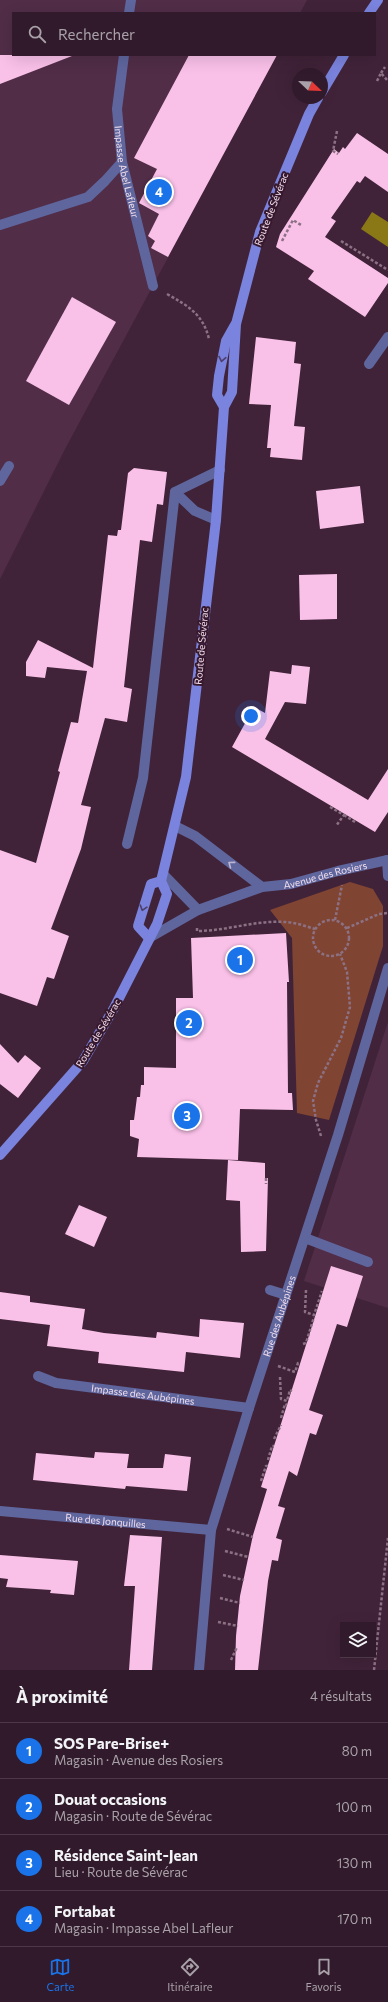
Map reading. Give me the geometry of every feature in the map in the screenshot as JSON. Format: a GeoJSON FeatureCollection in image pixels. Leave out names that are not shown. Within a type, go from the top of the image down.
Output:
{"type":"FeatureCollection","features":[{"type":"Feature","properties":{"kind":"main road"},"geometry":{"type":"LineString","coordinates":[[370,12],[378,0]]}},
{"type":"Feature","properties":{"kind":"main road"},"geometry":{"type":"LineString","coordinates":[[328,82],[343,56]]}},
{"type":"Feature","properties":{"kind":"main road","name":"Route de Sévérac"},"geometry":{"type":"LineString","coordinates":[[0,1154],[83,1061],[114,1008],[157,924],[167,894],[162,878],[187,769],[216,520],[224,407],[232,392],[236,324],[260,232],[309,114],[315,104]]}},
{"type":"Feature","properties":{"kind":"main road","name":"Route de Sévérac"},"geometry":{"type":"LineString","coordinates":[[224,407],[217,395],[219,376],[226,341],[236,324]]}},
{"type":"Feature","properties":{"kind":"main road"},"geometry":{"type":"LineString","coordinates":[[149,938],[138,926],[151,884],[162,878]]}},
{"type":"Feature","properties":{"kind":"street"},"geometry":{"type":"LineString","coordinates":[[129,12],[131,0]]}},
{"type":"Feature","properties":{"kind":"street","name":"Impasse Abel Lafleur"},"geometry":{"type":"LineString","coordinates":[[124,56],[117,109],[122,162],[153,286]]}},
{"type":"Feature","properties":{"kind":"street"},"geometry":{"type":"LineString","coordinates":[[0,225],[88,197],[122,162]]}},
{"type":"Feature","properties":{"kind":"street"},"geometry":{"type":"LineString","coordinates":[[369,364],[388,337]]}},
{"type":"Feature","properties":{"kind":"street"},"geometry":{"type":"LineString","coordinates":[[0,481],[9,466]]}},
{"type":"Feature","properties":{"kind":"street"},"geometry":{"type":"LineString","coordinates":[[175,492],[220,470]]}},
{"type":"Feature","properties":{"kind":"street"},"geometry":{"type":"LineString","coordinates":[[175,492],[195,511],[216,520]]}},
{"type":"Feature","properties":{"kind":"street"},"geometry":{"type":"LineString","coordinates":[[127,844],[143,778],[175,492]]}},
{"type":"Feature","properties":{"kind":"street"},"geometry":{"type":"LineString","coordinates":[[175,826],[194,836],[262,887]]}},
{"type":"Feature","properties":{"kind":"street"},"geometry":{"type":"LineString","coordinates":[[387,860],[388,876]]}},
{"type":"Feature","properties":{"kind":"street","name":"Avenue des Rosiers"},"geometry":{"type":"LineString","coordinates":[[149,938],[198,910],[262,887],[291,884],[338,870],[387,860]]}},
{"type":"Feature","properties":{"kind":"street"},"geometry":{"type":"LineString","coordinates":[[162,878],[198,910]]}},
{"type":"Feature","properties":{"kind":"street","name":"Rue des Aubépines"},"geometry":{"type":"LineString","coordinates":[[199,1670],[211,1530],[338,1135],[388,968]]}},
{"type":"Feature","properties":{"kind":"street"},"geometry":{"type":"LineString","coordinates":[[305,1238],[368,1262]]}},
{"type":"Feature","properties":{"kind":"street"},"geometry":{"type":"LineString","coordinates":[[270,1290],[286,1295]]}},
{"type":"Feature","properties":{"kind":"street","name":"Impasse des Aubépines"},"geometry":{"type":"LineString","coordinates":[[38,1376],[56,1384],[249,1408]]}},
{"type":"Feature","properties":{"kind":"street","name":"Rue des Jonquilles"},"geometry":{"type":"LineString","coordinates":[[0,1511],[211,1530]]}},
{"type":"Feature","properties":{"kind":"path"},"geometry":{"type":"LineString","coordinates":[[377,81],[385,67]]}},
{"type":"Feature","properties":{"kind":"path"},"geometry":{"type":"LineString","coordinates":[[381,73],[388,81]]}},
{"type":"Feature","properties":{"kind":"path"},"geometry":{"type":"LineString","coordinates":[[337,131],[333,150],[338,154]]}},
{"type":"Feature","properties":{"kind":"path"},"geometry":{"type":"LineString","coordinates":[[282,241],[293,220],[301,225]]}},
{"type":"Feature","properties":{"kind":"path"},"geometry":{"type":"LineString","coordinates":[[341,241],[388,270]]}},
{"type":"Feature","properties":{"kind":"path"},"geometry":{"type":"LineString","coordinates":[[153,286],[187,305],[205,324],[211,347]]}},
{"type":"Feature","properties":{"kind":"path"},"geometry":{"type":"LineString","coordinates":[[330,807],[355,822]]}},
{"type":"Feature","properties":{"kind":"path"},"geometry":{"type":"LineString","coordinates":[[336,826],[344,815]]}},
{"type":"Feature","properties":{"kind":"path"},"geometry":{"type":"LineString","coordinates":[[335,920],[342,886]]}},
{"type":"Feature","properties":{"kind":"path"},"geometry":{"type":"LineString","coordinates":[[347,928],[379,914],[388,913]]}},
{"type":"Feature","properties":{"kind":"path"},"geometry":{"type":"LineString","coordinates":[[335,920],[347,928],[350,938],[347,947],[340,954],[325,955],[314,945],[315,929],[322,922],[335,920]]}},
{"type":"Feature","properties":{"kind":"path"},"geometry":{"type":"LineString","coordinates":[[201,931],[217,930],[266,922],[286,922],[315,929]]}},
{"type":"Feature","properties":{"kind":"path"},"geometry":{"type":"LineString","coordinates":[[322,1136],[316,1120],[313,1101],[318,1083],[341,1038],[350,1007],[347,972],[340,954]]}},
{"type":"Feature","properties":{"kind":"path"},"geometry":{"type":"LineString","coordinates":[[266,1178],[266,1184]]}},
{"type":"Feature","properties":{"kind":"path"},"geometry":{"type":"LineString","coordinates":[[306,1290],[305,1312],[314,1315]]}},
{"type":"Feature","properties":{"kind":"path"},"geometry":{"type":"LineString","coordinates":[[304,1343],[308,1336],[322,1291]]}},
{"type":"Feature","properties":{"kind":"path"},"geometry":{"type":"LineString","coordinates":[[276,1366],[295,1372],[298,1363],[300,1363]]}},
{"type":"Feature","properties":{"kind":"path"},"geometry":{"type":"LineString","coordinates":[[280,1377],[281,1399],[287,1401],[290,1390],[292,1391]]}},
{"type":"Feature","properties":{"kind":"path"},"geometry":{"type":"LineString","coordinates":[[281,1418],[285,1404],[287,1405]]}},
{"type":"Feature","properties":{"kind":"path"},"geometry":{"type":"LineString","coordinates":[[274,1439],[280,1425]]}},
{"type":"Feature","properties":{"kind":"path"},"geometry":{"type":"LineString","coordinates":[[268,1460],[272,1446],[274,1446]]}},
{"type":"Feature","properties":{"kind":"path"},"geometry":{"type":"LineString","coordinates":[[261,1481],[266,1466],[268,1466]]}},
{"type":"Feature","properties":{"kind":"path"},"geometry":{"type":"LineString","coordinates":[[225,1528],[253,1537]]}},
{"type":"Feature","properties":{"kind":"path"},"geometry":{"type":"LineString","coordinates":[[376,1638],[388,1538]]}},
{"type":"Feature","properties":{"kind":"path"},"geometry":{"type":"LineString","coordinates":[[223,1550],[248,1557]]}},
{"type":"Feature","properties":{"kind":"path"},"geometry":{"type":"LineString","coordinates":[[220,1574],[244,1580]]}},
{"type":"Feature","properties":{"kind":"path"},"geometry":{"type":"LineString","coordinates":[[218,1598],[240,1603]]}},
{"type":"Feature","properties":{"kind":"path"},"geometry":{"type":"LineString","coordinates":[[216,1622],[238,1626]]}},
{"type":"Feature","properties":{"kind":"path"},"geometry":{"type":"LineString","coordinates":[[231,1660],[237,1647]]}},
{"type":"Feature","properties":{"kind":"path"},"geometry":{"type":"LineString","coordinates":[[374,1658],[374,1670]]}},
{"type":"Feature","properties":{"kind":"shaded area"},"geometry":{"type":"Polygon","coordinates":[[[0,0],[307,0],[301,12],[12,12],[12,56],[276,56],[65,449],[0,579],[0,0]]]}},
{"type":"Feature","properties":{"kind":"shaded area"},"geometry":{"type":"Polygon","coordinates":[[[372,212],[388,222],[388,247],[361,229],[372,212]]]}},
{"type":"Feature","properties":{"kind":"shaded area"},"geometry":{"type":"Polygon","coordinates":[[[350,882],[373,889],[383,906],[383,946],[329,1120],[297,1113],[292,938],[270,910],[350,882]]]}},
{"type":"Feature","properties":{"kind":"shaded area"},"geometry":{"type":"Polygon","coordinates":[[[388,1022],[388,1308],[304,1281],[388,1022]]]}},
{"type":"Feature","properties":{"kind":"building"},"geometry":{"type":"Polygon","coordinates":[[[0,55],[72,56],[0,84],[0,55]]]}},
{"type":"Feature","properties":{"kind":"building"},"geometry":{"type":"Polygon","coordinates":[[[188,56],[276,56],[168,257],[151,248],[155,241],[148,236],[159,214],[139,203],[157,169],[134,158],[188,56]]]}},
{"type":"Feature","properties":{"kind":"building"},"geometry":{"type":"Polygon","coordinates":[[[357,133],[388,154],[388,192],[365,176],[360,183],[357,181],[331,218],[336,221],[325,237],[388,278],[388,283],[365,317],[308,279],[314,271],[276,247],[280,234],[334,149],[339,153],[343,147],[345,149],[357,133]]]}},
{"type":"Feature","properties":{"kind":"building"},"geometry":{"type":"Polygon","coordinates":[[[72,297],[116,322],[69,405],[26,381],[72,297]]]}},
{"type":"Feature","properties":{"kind":"building"},"geometry":{"type":"Polygon","coordinates":[[[256,337],[296,342],[294,363],[301,364],[294,426],[305,427],[302,460],[270,457],[271,448],[267,448],[271,405],[249,404],[256,337]]]}},
{"type":"Feature","properties":{"kind":"building"},"geometry":{"type":"Polygon","coordinates":[[[134,468],[167,472],[163,505],[157,504],[152,542],[140,540],[124,687],[132,689],[127,722],[105,718],[81,805],[91,807],[81,849],[51,929],[69,936],[54,979],[47,977],[37,1006],[0,993],[0,850],[36,863],[60,772],[58,771],[71,722],[78,723],[87,671],[47,667],[45,678],[26,676],[26,662],[38,640],[93,668],[108,535],[117,536],[118,530],[121,530],[128,473],[134,468]]]}},
{"type":"Feature","properties":{"kind":"building"},"geometry":{"type":"Polygon","coordinates":[[[360,486],[364,523],[320,529],[316,491],[360,486]]]}},
{"type":"Feature","properties":{"kind":"building"},"geometry":{"type":"Polygon","coordinates":[[[337,574],[337,619],[300,620],[299,575],[337,574]]]}},
{"type":"Feature","properties":{"kind":"building"},"geometry":{"type":"Polygon","coordinates":[[[292,665],[310,667],[306,704],[285,702],[265,739],[368,800],[388,769],[388,812],[375,832],[232,747],[254,707],[265,713],[270,671],[291,674],[292,665]]]}},
{"type":"Feature","properties":{"kind":"building"},"geometry":{"type":"Polygon","coordinates":[[[286,933],[289,982],[287,982],[288,1093],[292,1093],[293,1110],[240,1109],[238,1160],[137,1157],[139,1139],[130,1136],[130,1120],[134,1120],[137,1097],[140,1097],[141,1085],[144,1085],[144,1067],[176,1068],[176,998],[193,998],[191,938],[286,933]]]}},
{"type":"Feature","properties":{"kind":"building"},"geometry":{"type":"Polygon","coordinates":[[[0,1044],[18,1063],[25,1055],[41,1068],[18,1098],[0,1084],[0,1044]]]}},
{"type":"Feature","properties":{"kind":"building"},"geometry":{"type":"Polygon","coordinates":[[[228,1160],[265,1163],[265,1178],[268,1178],[266,1251],[241,1252],[240,1201],[226,1200],[228,1160]]]}},
{"type":"Feature","properties":{"kind":"building"},"geometry":{"type":"Polygon","coordinates":[[[79,1205],[107,1217],[94,1247],[65,1234],[79,1205]]]}},
{"type":"Feature","properties":{"kind":"building"},"geometry":{"type":"Polygon","coordinates":[[[331,1266],[363,1276],[347,1327],[337,1324],[309,1410],[323,1415],[316,1435],[310,1433],[297,1476],[289,1471],[278,1506],[285,1508],[276,1538],[282,1540],[278,1561],[272,1560],[268,1581],[258,1670],[235,1670],[236,1636],[240,1596],[253,1535],[267,1489],[261,1487],[331,1266]]]}},
{"type":"Feature","properties":{"kind":"building"},"geometry":{"type":"Polygon","coordinates":[[[0,1292],[30,1296],[30,1302],[85,1309],[82,1329],[104,1333],[156,1338],[157,1332],[199,1337],[200,1319],[244,1323],[240,1358],[186,1352],[184,1372],[98,1363],[99,1352],[47,1346],[50,1325],[0,1319],[0,1292]]]}},
{"type":"Feature","properties":{"kind":"building"},"geometry":{"type":"Polygon","coordinates":[[[95,1452],[129,1454],[127,1468],[163,1468],[165,1454],[191,1457],[187,1491],[126,1486],[125,1489],[33,1480],[36,1453],[94,1458],[95,1452]]]}},
{"type":"Feature","properties":{"kind":"building"},"geometry":{"type":"Polygon","coordinates":[[[130,1535],[162,1537],[152,1670],[129,1670],[135,1586],[124,1586],[130,1535]]]}},
{"type":"Feature","properties":{"kind":"building"},"geometry":{"type":"Polygon","coordinates":[[[0,1555],[78,1561],[74,1595],[50,1593],[51,1590],[6,1587],[8,1579],[0,1578],[0,1555]]]}},
{"type":"Feature","properties":{"kind":"place","name":"Fortabat"},"geometry":{"type":"Point","coordinates":[159,192]}},
{"type":"Feature","properties":{"kind":"place","name":"SOS Pare-Brise+"},"geometry":{"type":"Point","coordinates":[240,960]}},
{"type":"Feature","properties":{"kind":"place","name":"Douat occasions"},"geometry":{"type":"Point","coordinates":[189,1023]}},
{"type":"Feature","properties":{"kind":"place","name":"Résidence Saint-Jean"},"geometry":{"type":"Point","coordinates":[187,1116]}}]}
